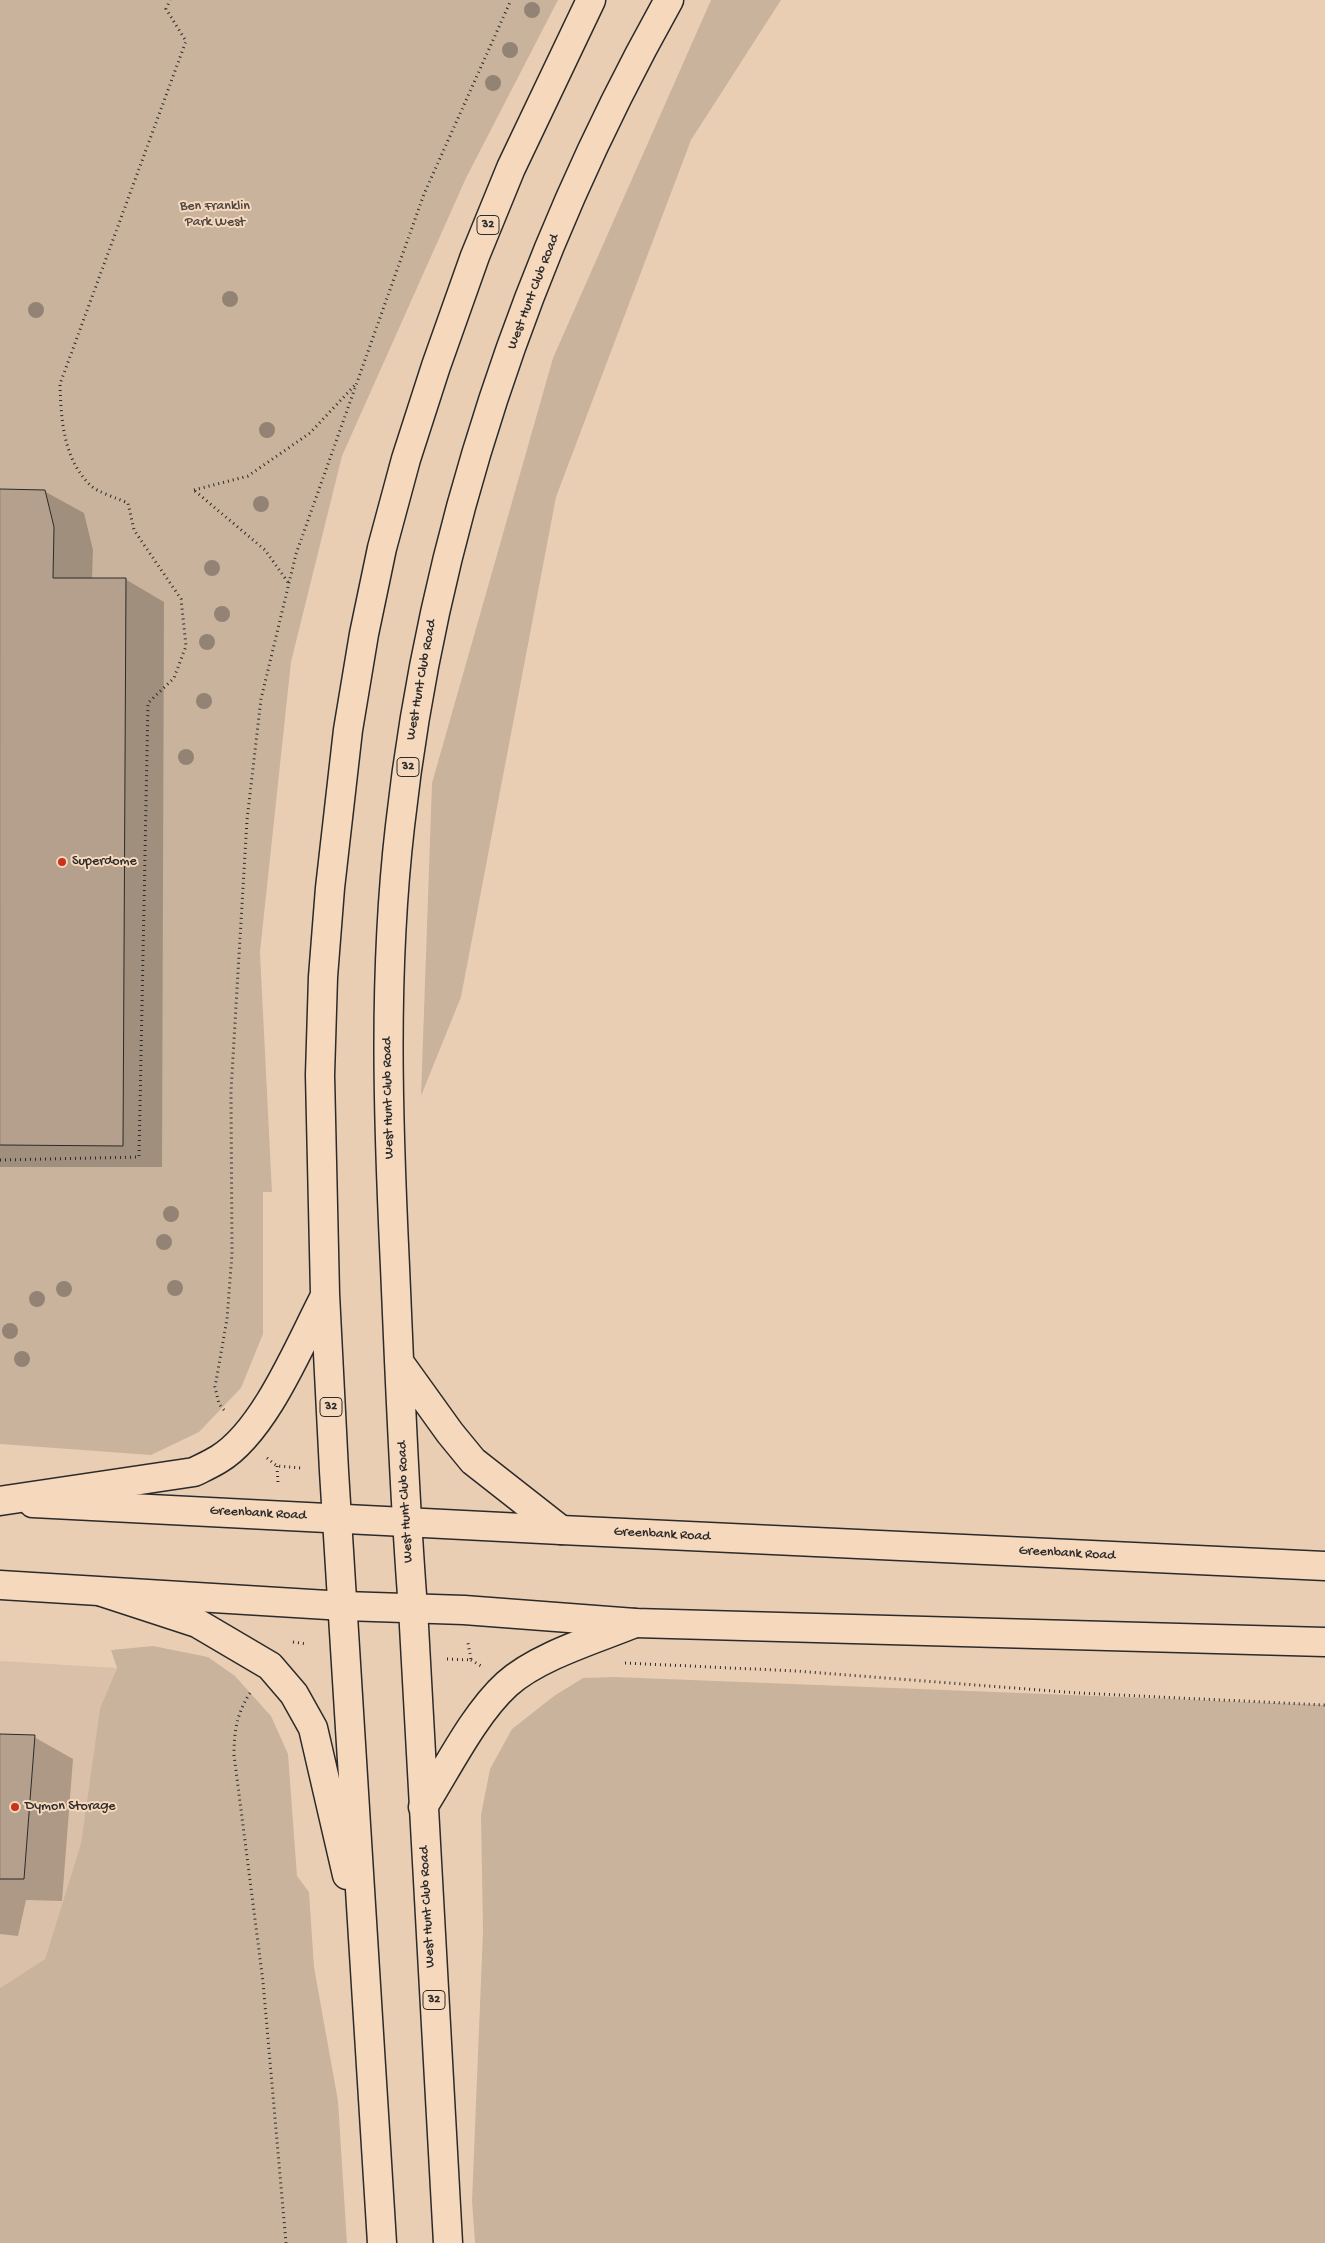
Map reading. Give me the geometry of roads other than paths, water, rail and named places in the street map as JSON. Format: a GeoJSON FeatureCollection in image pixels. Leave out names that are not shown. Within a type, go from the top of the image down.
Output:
{"type":"FeatureCollection","features":[{"type":"Feature","properties":{"kind":"main road","name":"32"},"geometry":{"type":"LineString","coordinates":[[382,2243],[326,1294],[320,1075],[323,976],[338,807],[364,634],[382,548],[406,459],[436,366],[475,256],[512,168],[591,0]]}},
{"type":"Feature","properties":{"kind":"main road","name":"West Hunt Club Road"},"geometry":{"type":"LineString","coordinates":[[448,2243],[413,1608],[406,1522],[388,1110],[388,1008],[392,912],[400,827],[413,728],[430,631],[448,554],[503,374],[536,283],[607,119],[669,0]]}},
{"type":"Feature","properties":{"kind":"main road"},"geometry":{"type":"LineString","coordinates":[[0,1501],[194,1472],[220,1459],[242,1439],[263,1414],[326,1294]]}},
{"type":"Feature","properties":{"kind":"main road"},"geometry":{"type":"LineString","coordinates":[[399,1362],[450,1433],[473,1461],[561,1530]]}},
{"type":"Feature","properties":{"kind":"main road","name":"Greenbank Road"},"geometry":{"type":"LineString","coordinates":[[0,1501],[1325,1566]]}},
{"type":"Feature","properties":{"kind":"main road"},"geometry":{"type":"LineString","coordinates":[[0,1585],[344,1606],[464,1610],[635,1623],[1325,1642]]}},
{"type":"Feature","properties":{"kind":"main road"},"geometry":{"type":"LineString","coordinates":[[102,1592],[197,1623],[270,1666],[294,1694],[313,1728],[366,1953]]}},
{"type":"Feature","properties":{"kind":"main road"},"geometry":{"type":"LineString","coordinates":[[423,1807],[480,1717],[508,1684],[543,1661],[635,1623]]}},
{"type":"Feature","properties":{"kind":"place","name":"Superdome"},"geometry":{"type":"Point","coordinates":[62,862]}},
{"type":"Feature","properties":{"kind":"place","name":"Dymon Storage"},"geometry":{"type":"Point","coordinates":[15,1807]}},
{"type":"Feature","properties":{"kind":"park label","name":"Ben Franklin Park West"},"geometry":{"type":"Point","coordinates":[215,216]}}]}
